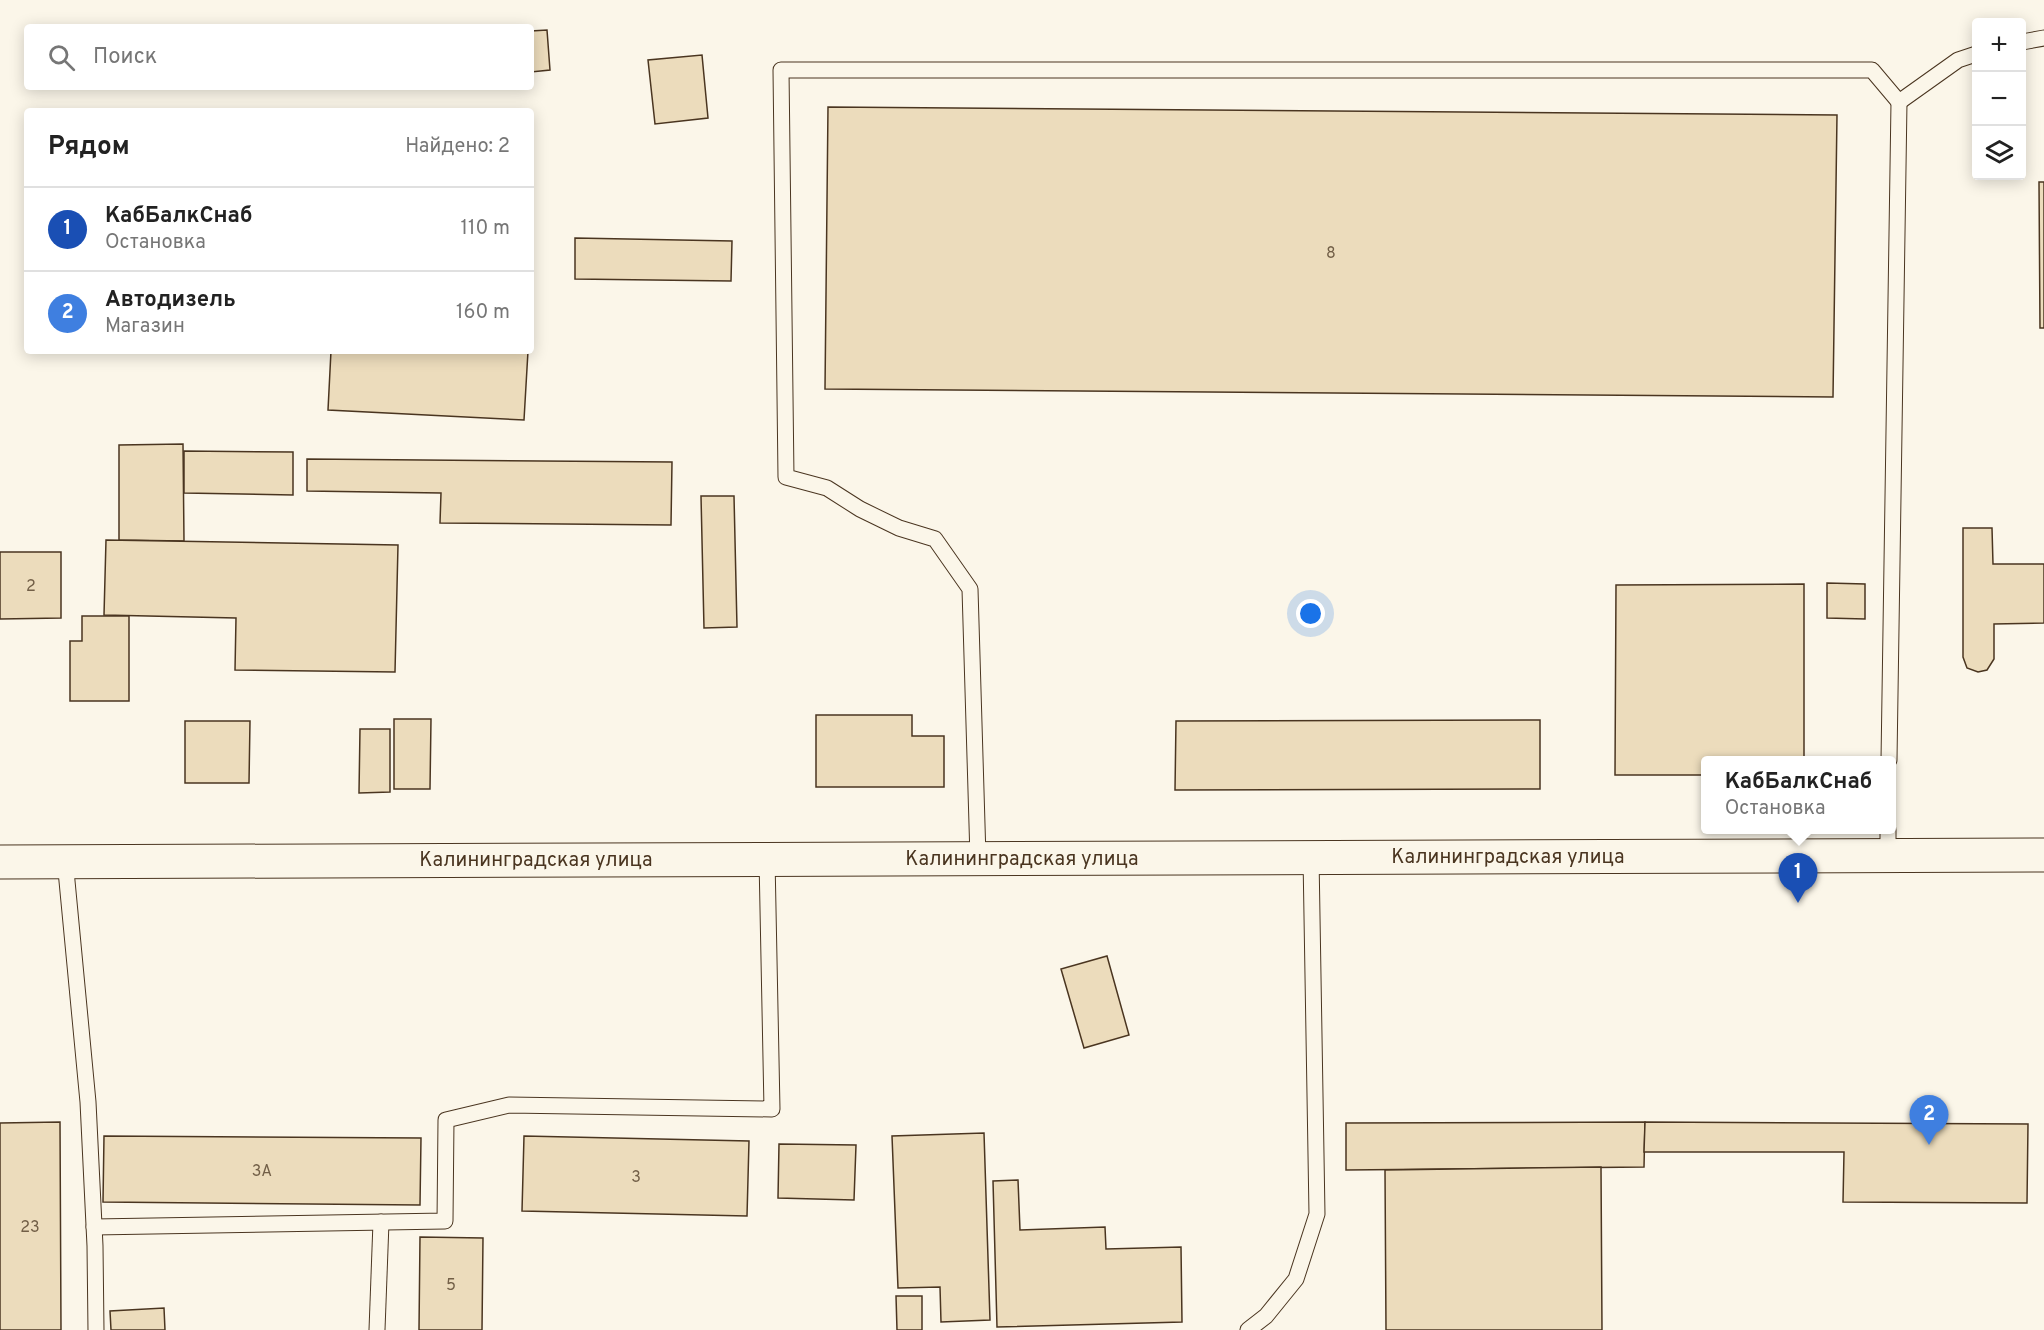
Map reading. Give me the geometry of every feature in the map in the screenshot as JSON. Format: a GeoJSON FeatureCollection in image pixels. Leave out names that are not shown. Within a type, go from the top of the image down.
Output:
{"type":"FeatureCollection","features":[{"type":"Feature","properties":{"kind":"street","name":"Калининградская улица"},"geometry":{"type":"LineString","coordinates":[[0,862],[1311,857],[1888,842],[2044,855]]}},
{"type":"Feature","properties":{"kind":"lane"},"geometry":{"type":"LineString","coordinates":[[2026,41],[2044,38]]}},
{"type":"Feature","properties":{"kind":"lane"},"geometry":{"type":"LineString","coordinates":[[1899,102],[1958,60],[1972,56]]}},
{"type":"Feature","properties":{"kind":"lane"},"geometry":{"type":"LineString","coordinates":[[978,858],[970,590],[935,539],[889,523],[860,509],[827,488],[786,477],[781,70],[1872,70],[1899,102],[1889,756]]}},
{"type":"Feature","properties":{"kind":"lane"},"geometry":{"type":"LineString","coordinates":[[1248,1330],[1266,1316],[1296,1279],[1317,1214],[1311,857]]}},
{"type":"Feature","properties":{"kind":"lane"},"geometry":{"type":"LineString","coordinates":[[94,1227],[445,1221],[446,1120],[509,1105],[772,1109],[767,859]]}},
{"type":"Feature","properties":{"kind":"lane"},"geometry":{"type":"LineString","coordinates":[[65,860],[88,1102],[96,1330]]}},
{"type":"Feature","properties":{"kind":"lane"},"geometry":{"type":"LineString","coordinates":[[377,1330],[381,1222]]}},
{"type":"Feature","properties":{"kind":"building"},"geometry":{"type":"Polygon","coordinates":[[[547,30],[550,70],[534,72],[534,31],[547,30]]]}},
{"type":"Feature","properties":{"kind":"building"},"geometry":{"type":"Polygon","coordinates":[[[702,55],[708,118],[655,124],[648,60],[702,55]]]}},
{"type":"Feature","properties":{"kind":"building"},"geometry":{"type":"Polygon","coordinates":[[[828,107],[1837,115],[1833,397],[825,389],[828,107]]]}},
{"type":"Feature","properties":{"kind":"building"},"geometry":{"type":"Polygon","coordinates":[[[2039,182],[2044,182],[2044,328],[2040,328],[2039,182]]]}},
{"type":"Feature","properties":{"kind":"building"},"geometry":{"type":"Polygon","coordinates":[[[575,238],[732,241],[731,281],[575,279],[575,238]]]}},
{"type":"Feature","properties":{"kind":"building"},"geometry":{"type":"Polygon","coordinates":[[[331,354],[528,354],[524,420],[328,410],[331,354]]]}},
{"type":"Feature","properties":{"kind":"building"},"geometry":{"type":"Polygon","coordinates":[[[183,444],[184,541],[119,540],[119,445],[183,444]]]}},
{"type":"Feature","properties":{"kind":"building"},"geometry":{"type":"Polygon","coordinates":[[[184,451],[293,452],[293,495],[184,493],[184,451]]]}},
{"type":"Feature","properties":{"kind":"building"},"geometry":{"type":"Polygon","coordinates":[[[307,459],[672,462],[671,525],[440,523],[441,493],[307,491],[307,459]]]}},
{"type":"Feature","properties":{"kind":"building"},"geometry":{"type":"Polygon","coordinates":[[[701,496],[734,496],[737,627],[704,628],[701,496]]]}},
{"type":"Feature","properties":{"kind":"building"},"geometry":{"type":"Polygon","coordinates":[[[1963,528],[1992,528],[1993,564],[2044,564],[2044,623],[1994,624],[1994,659],[1987,670],[1978,672],[1967,668],[1963,657],[1963,528]]]}},
{"type":"Feature","properties":{"kind":"building"},"geometry":{"type":"Polygon","coordinates":[[[106,540],[398,545],[395,672],[235,670],[236,618],[104,615],[106,540]]]}},
{"type":"Feature","properties":{"kind":"building"},"geometry":{"type":"Polygon","coordinates":[[[0,552],[61,552],[61,618],[0,619],[0,552]]]}},
{"type":"Feature","properties":{"kind":"building"},"geometry":{"type":"Polygon","coordinates":[[[1827,583],[1865,584],[1865,619],[1827,618],[1827,583]]]}},
{"type":"Feature","properties":{"kind":"building"},"geometry":{"type":"Polygon","coordinates":[[[1804,584],[1804,756],[1701,756],[1701,775],[1615,775],[1616,585],[1804,584]]]}},
{"type":"Feature","properties":{"kind":"building"},"geometry":{"type":"Polygon","coordinates":[[[82,616],[129,616],[129,701],[70,701],[70,641],[82,641],[82,616]]]}},
{"type":"Feature","properties":{"kind":"building"},"geometry":{"type":"Polygon","coordinates":[[[816,715],[912,715],[912,736],[944,736],[944,787],[816,787],[816,715]]]}},
{"type":"Feature","properties":{"kind":"building"},"geometry":{"type":"Polygon","coordinates":[[[394,719],[431,719],[430,789],[394,789],[394,719]]]}},
{"type":"Feature","properties":{"kind":"building"},"geometry":{"type":"Polygon","coordinates":[[[1540,720],[1540,789],[1175,790],[1176,721],[1540,720]]]}},
{"type":"Feature","properties":{"kind":"building"},"geometry":{"type":"Polygon","coordinates":[[[185,721],[250,721],[249,783],[185,783],[185,721]]]}},
{"type":"Feature","properties":{"kind":"building"},"geometry":{"type":"Polygon","coordinates":[[[360,729],[390,729],[390,792],[359,793],[360,729]]]}},
{"type":"Feature","properties":{"kind":"building"},"geometry":{"type":"Polygon","coordinates":[[[1107,956],[1129,1035],[1084,1048],[1061,969],[1107,956]]]}},
{"type":"Feature","properties":{"kind":"building"},"geometry":{"type":"Polygon","coordinates":[[[60,1122],[61,1330],[0,1330],[0,1123],[60,1122]]]}},
{"type":"Feature","properties":{"kind":"building"},"geometry":{"type":"Polygon","coordinates":[[[1645,1122],[1644,1167],[1346,1170],[1346,1123],[1645,1122]]]}},
{"type":"Feature","properties":{"kind":"building"},"geometry":{"type":"Polygon","coordinates":[[[1645,1122],[2028,1124],[2027,1203],[1843,1202],[1844,1152],[1644,1152],[1645,1122]]]}},
{"type":"Feature","properties":{"kind":"building"},"geometry":{"type":"Polygon","coordinates":[[[984,1133],[990,1320],[941,1322],[940,1287],[898,1288],[892,1136],[984,1133]]]}},
{"type":"Feature","properties":{"kind":"building"},"geometry":{"type":"Polygon","coordinates":[[[104,1136],[421,1138],[420,1205],[103,1202],[104,1136]]]}},
{"type":"Feature","properties":{"kind":"building"},"geometry":{"type":"Polygon","coordinates":[[[524,1136],[749,1141],[747,1216],[522,1211],[524,1136]]]}},
{"type":"Feature","properties":{"kind":"building"},"geometry":{"type":"Polygon","coordinates":[[[779,1144],[856,1145],[854,1200],[778,1198],[779,1144]]]}},
{"type":"Feature","properties":{"kind":"building"},"geometry":{"type":"Polygon","coordinates":[[[1601,1167],[1602,1330],[1386,1330],[1385,1170],[1601,1167]]]}},
{"type":"Feature","properties":{"kind":"building"},"geometry":{"type":"Polygon","coordinates":[[[1018,1180],[1020,1230],[1105,1227],[1106,1249],[1181,1247],[1182,1322],[997,1327],[993,1181],[1018,1180]]]}},
{"type":"Feature","properties":{"kind":"building"},"geometry":{"type":"Polygon","coordinates":[[[420,1237],[483,1238],[482,1330],[419,1330],[420,1237]]]}},
{"type":"Feature","properties":{"kind":"building"},"geometry":{"type":"Polygon","coordinates":[[[896,1296],[922,1296],[922,1330],[897,1330],[896,1296]]]}},
{"type":"Feature","properties":{"kind":"building"},"geometry":{"type":"Polygon","coordinates":[[[164,1308],[165,1330],[111,1330],[110,1311],[164,1308]]]}},
{"type":"Feature","properties":{"kind":"place","name":"КабБалкСнаб"},"geometry":{"type":"Point","coordinates":[1798,903]}},
{"type":"Feature","properties":{"kind":"place","name":"Автодизель"},"geometry":{"type":"Point","coordinates":[1929,1145]}}]}
